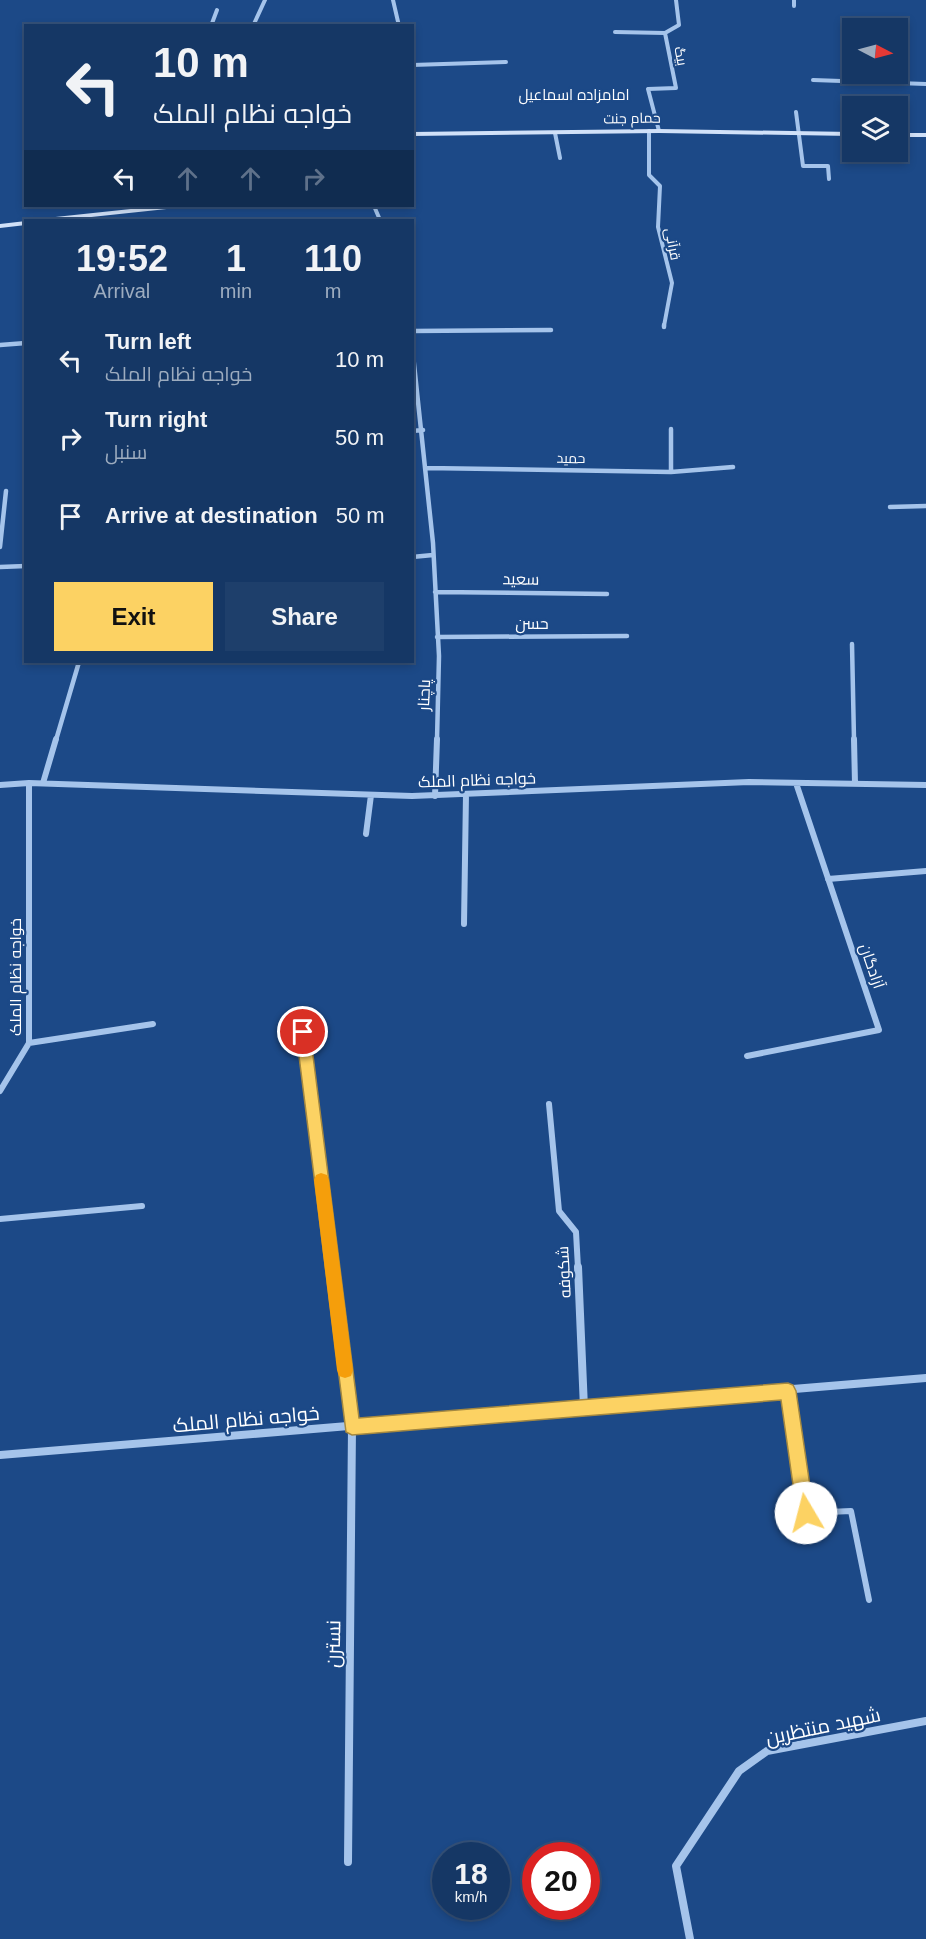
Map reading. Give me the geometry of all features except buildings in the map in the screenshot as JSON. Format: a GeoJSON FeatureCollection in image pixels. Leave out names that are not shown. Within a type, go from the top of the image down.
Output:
{"type":"FeatureCollection","features":[{"type":"Feature","properties":{"kind":"street"},"geometry":{"type":"LineString","coordinates":[[255,24],[265,0]]}},
{"type":"Feature","properties":{"kind":"street"},"geometry":{"type":"LineString","coordinates":[[393,0],[399,24]]}},
{"type":"Feature","properties":{"kind":"street","name":"بیگ"},"geometry":{"type":"LineString","coordinates":[[659,131],[648,89],[676,88],[665,33],[679,25],[676,0]]}},
{"type":"Feature","properties":{"kind":"street"},"geometry":{"type":"LineString","coordinates":[[794,0],[795,6]]}},
{"type":"Feature","properties":{"kind":"street"},"geometry":{"type":"LineString","coordinates":[[212,24],[217,10]]}},
{"type":"Feature","properties":{"kind":"street"},"geometry":{"type":"LineString","coordinates":[[615,32],[665,33]]}},
{"type":"Feature","properties":{"kind":"street"},"geometry":{"type":"LineString","coordinates":[[414,65],[506,62]]}},
{"type":"Feature","properties":{"kind":"street"},"geometry":{"type":"LineString","coordinates":[[813,80],[926,84]]}},
{"type":"Feature","properties":{"kind":"street"},"geometry":{"type":"LineString","coordinates":[[796,112],[803,166],[828,166],[829,179]]}},
{"type":"Feature","properties":{"kind":"street","name":"حمام جنت"},"geometry":{"type":"LineString","coordinates":[[414,134],[649,131],[842,134]]}},
{"type":"Feature","properties":{"kind":"street","name":"قرآنی"},"geometry":{"type":"LineString","coordinates":[[649,131],[649,175],[660,186],[658,227],[672,283],[664,327]]}},
{"type":"Feature","properties":{"kind":"street"},"geometry":{"type":"LineString","coordinates":[[555,133],[560,158]]}},
{"type":"Feature","properties":{"kind":"street"},"geometry":{"type":"LineString","coordinates":[[908,135],[926,135]]}},
{"type":"Feature","properties":{"kind":"street"},"geometry":{"type":"LineString","coordinates":[[76,219],[168,207]]}},
{"type":"Feature","properties":{"kind":"street"},"geometry":{"type":"LineString","coordinates":[[0,226],[24,223]]}},
{"type":"Feature","properties":{"kind":"street"},"geometry":{"type":"LineString","coordinates":[[414,331],[551,330]]}},
{"type":"Feature","properties":{"kind":"street"},"geometry":{"type":"LineString","coordinates":[[0,345],[24,343]]}},
{"type":"Feature","properties":{"kind":"street","name":"پاچنار"},"geometry":{"type":"LineString","coordinates":[[414,360],[423,430],[438,637],[435,795]]}},
{"type":"Feature","properties":{"kind":"street"},"geometry":{"type":"LineString","coordinates":[[671,429],[671,472]]}},
{"type":"Feature","properties":{"kind":"street"},"geometry":{"type":"LineString","coordinates":[[414,431],[423,430]]}},
{"type":"Feature","properties":{"kind":"street","name":"حمید"},"geometry":{"type":"LineString","coordinates":[[426,468],[671,472],[732,467]]}},
{"type":"Feature","properties":{"kind":"street"},"geometry":{"type":"LineString","coordinates":[[0,547],[6,491]]}},
{"type":"Feature","properties":{"kind":"street"},"geometry":{"type":"LineString","coordinates":[[890,507],[926,506]]}},
{"type":"Feature","properties":{"kind":"street"},"geometry":{"type":"LineString","coordinates":[[414,557],[433,555]]}},
{"type":"Feature","properties":{"kind":"street"},"geometry":{"type":"LineString","coordinates":[[0,567],[24,566]]}},
{"type":"Feature","properties":{"kind":"street","name":"سعید"},"geometry":{"type":"LineString","coordinates":[[435,592],[607,594]]}},
{"type":"Feature","properties":{"kind":"street","name":"حسن"},"geometry":{"type":"LineString","coordinates":[[438,637],[627,636]]}},
{"type":"Feature","properties":{"kind":"street"},"geometry":{"type":"LineString","coordinates":[[852,644],[855,784]]}},
{"type":"Feature","properties":{"kind":"street"},"geometry":{"type":"LineString","coordinates":[[43,783],[79,663]]}},
{"type":"Feature","properties":{"kind":"street","name":"خواجه نظام الملک"},"geometry":{"type":"LineString","coordinates":[[0,785],[43,783],[371,795],[435,795],[749,782],[926,785]]}},
{"type":"Feature","properties":{"kind":"street","name":"خواجه نظام الملک"},"geometry":{"type":"LineString","coordinates":[[0,1091],[29,1043],[28,783]]}},
{"type":"Feature","properties":{"kind":"street","name":"آزادگان"},"geometry":{"type":"LineString","coordinates":[[747,1056],[879,1030],[796,783]]}},
{"type":"Feature","properties":{"kind":"street"},"geometry":{"type":"LineString","coordinates":[[464,924],[466,794]]}},
{"type":"Feature","properties":{"kind":"street"},"geometry":{"type":"LineString","coordinates":[[366,834],[371,795]]}},
{"type":"Feature","properties":{"kind":"street"},"geometry":{"type":"LineString","coordinates":[[828,879],[926,871]]}},
{"type":"Feature","properties":{"kind":"street"},"geometry":{"type":"LineString","coordinates":[[29,1043],[153,1024]]}},
{"type":"Feature","properties":{"kind":"street","name":"نسترن"},"geometry":{"type":"LineString","coordinates":[[303,1032],[352,1427],[348,1862]]}},
{"type":"Feature","properties":{"kind":"street","name":"شکوفه"},"geometry":{"type":"LineString","coordinates":[[549,1104],[559,1211],[576,1232],[584,1408]]}},
{"type":"Feature","properties":{"kind":"street"},"geometry":{"type":"LineString","coordinates":[[0,1219],[142,1206]]}},
{"type":"Feature","properties":{"kind":"street","name":"خواجه نظام الملک"},"geometry":{"type":"LineString","coordinates":[[0,1455],[926,1378]]}},
{"type":"Feature","properties":{"kind":"street","name":"شهید منتظرین"},"geometry":{"type":"LineString","coordinates":[[690,1939],[676,1866],[739,1771],[766,1751],[926,1721]]}},
{"type":"Feature","properties":{"kind":"lane"},"geometry":{"type":"LineString","coordinates":[[788,1391],[806,1513],[851,1510],[869,1600]]}},
{"type":"Feature","properties":{"kind":"slow traffic"},"geometry":{"type":"LineString","coordinates":[[321,1180],[345,1370]]}},
{"type":"Feature","properties":{"kind":"district","name":"امامزاده اسماعیل"},"geometry":{"type":"Point","coordinates":[574,94]}},
{"type":"Feature","properties":{"kind":"route"},"geometry":{"type":"LineString","coordinates":[[303,1032],[352,1427],[788,1391],[806,1513]]}}]}
